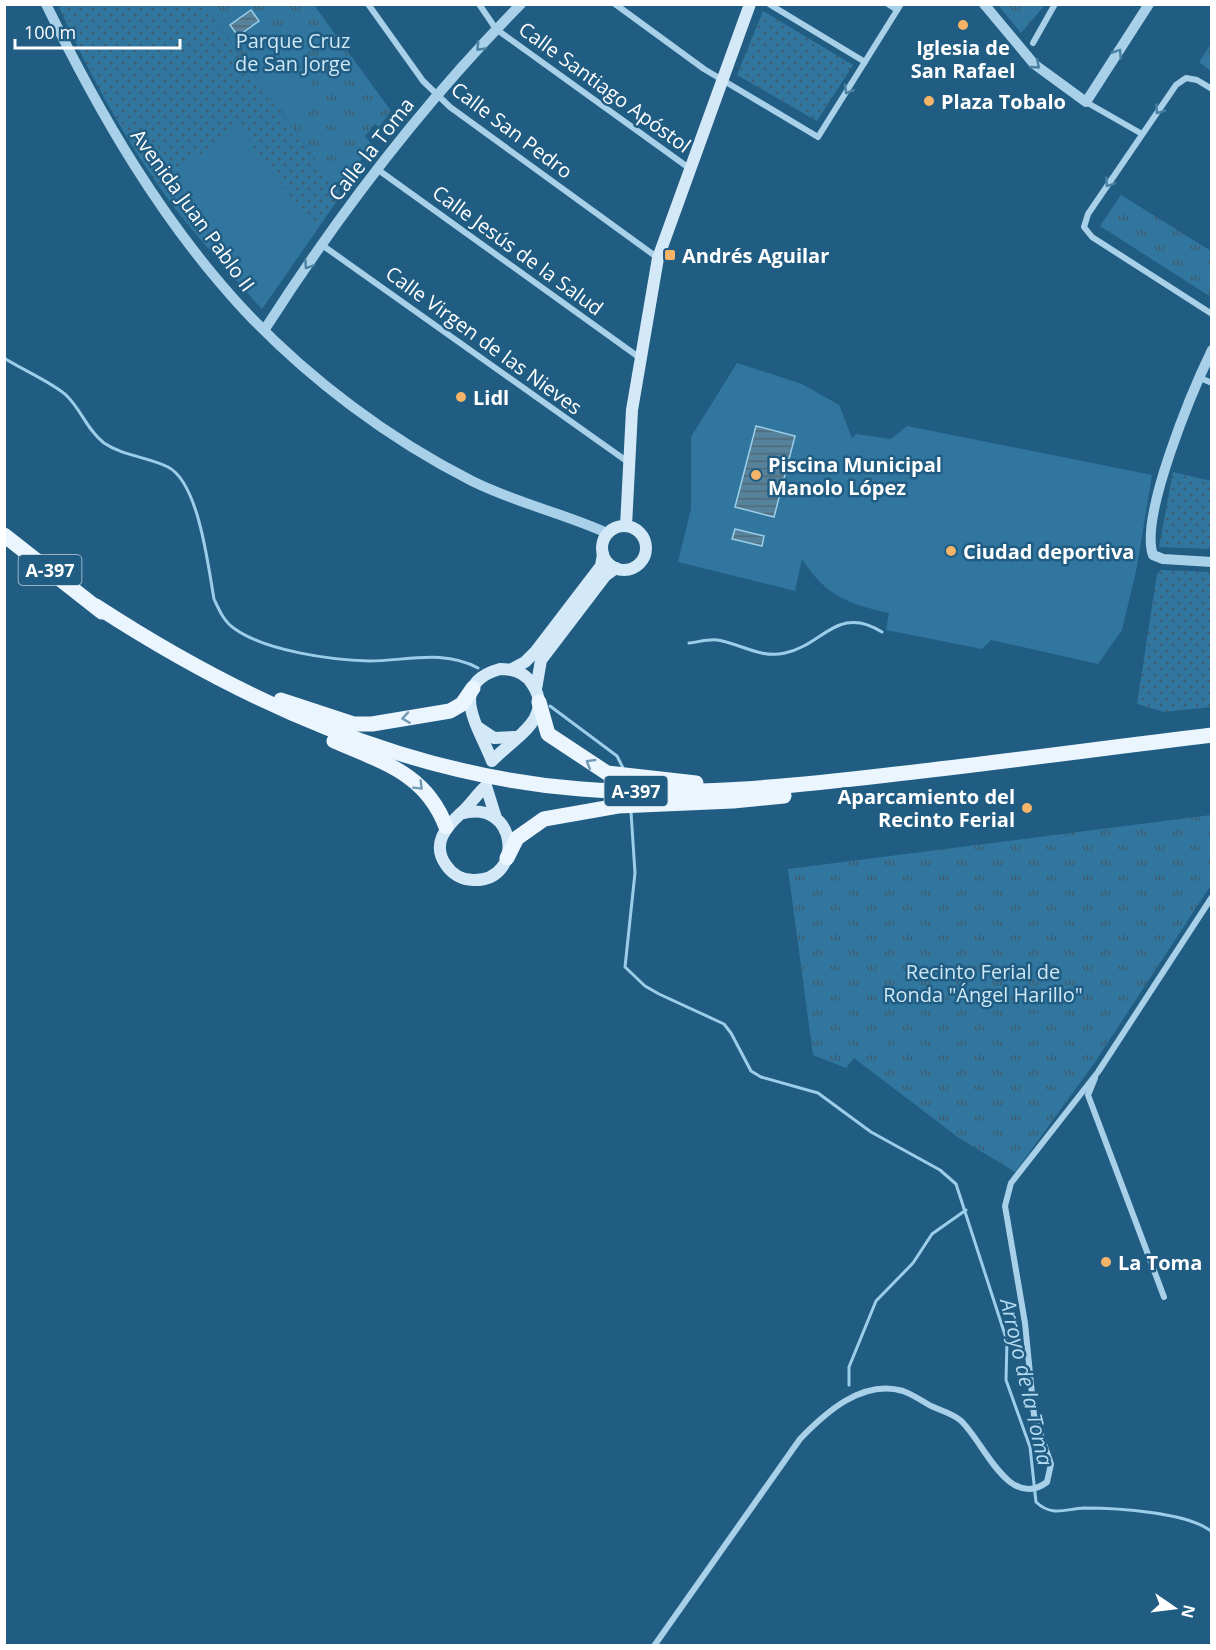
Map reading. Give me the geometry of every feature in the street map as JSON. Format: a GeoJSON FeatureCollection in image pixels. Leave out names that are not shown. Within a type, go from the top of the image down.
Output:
{"type":"FeatureCollection","features":[{"type":"Feature","properties":{"kind":"main road"},"geometry":{"type":"LineString","coordinates":[[626,526],[628,462],[640,358],[658,258],[750,4]]}},
{"type":"Feature","properties":{"kind":"main road"},"geometry":{"type":"LineString","coordinates":[[4,528],[15,533],[76,582],[186,653],[239,682],[314,712],[354,724],[372,724],[450,711],[462,704],[473,688],[489,672],[512,669],[525,662],[537,651],[601,566],[602,543],[607,533],[612,529],[626,526],[635,529],[642,536],[645,552],[635,567],[616,568],[604,576],[541,660],[533,723],[492,761],[469,707],[473,688]]}},
{"type":"Feature","properties":{"kind":"main road","name":"A-397"},"geometry":{"type":"LineString","coordinates":[[4,535],[96,606],[209,675],[295,716],[363,742],[424,760],[512,780],[579,789],[674,792],[770,787],[927,771],[1212,735]]}},
{"type":"Feature","properties":{"kind":"main road"},"geometry":{"type":"LineString","coordinates":[[603,554],[616,568]]}},
{"type":"Feature","properties":{"kind":"main road"},"geometry":{"type":"LineString","coordinates":[[96,606],[148,649],[206,684],[261,711],[399,769],[421,787],[439,810],[446,827]]}},
{"type":"Feature","properties":{"kind":"main road"},"geometry":{"type":"LineString","coordinates":[[512,669],[530,680],[538,696],[544,728],[560,745],[607,773],[688,783],[733,782],[1001,761]]}},
{"type":"Feature","properties":{"kind":"main road"},"geometry":{"type":"LineString","coordinates":[[476,725],[495,738],[517,736]]}},
{"type":"Feature","properties":{"kind":"main road"},"geometry":{"type":"LineString","coordinates":[[507,858],[508,836],[496,818],[486,786],[446,827],[441,838],[440,850],[444,861],[460,877],[482,880],[493,875],[507,858],[517,838],[544,819],[618,806],[732,801],[871,786],[927,771]]}},
{"type":"Feature","properties":{"kind":"main road"},"geometry":{"type":"LineString","coordinates":[[460,814],[479,811],[496,818]]}},
{"type":"Feature","properties":{"kind":"street","name":"Avenida Juan Pablo II"},"geometry":{"type":"LineString","coordinates":[[46,4],[79,72],[150,189],[245,311],[351,405],[428,457],[508,498],[607,533]]}},
{"type":"Feature","properties":{"kind":"street","name":"Calle San Pedro"},"geometry":{"type":"LineString","coordinates":[[368,4],[423,81],[450,107],[658,258]]}},
{"type":"Feature","properties":{"kind":"street","name":"Calle Santiago Apóstol"},"geometry":{"type":"LineString","coordinates":[[479,4],[496,29],[689,168]]}},
{"type":"Feature","properties":{"kind":"street","name":"Calle la Toma"},"geometry":{"type":"LineString","coordinates":[[265,329],[377,169],[436,94],[521,4]]}},
{"type":"Feature","properties":{"kind":"street"},"geometry":{"type":"LineString","coordinates":[[615,4],[721,80],[818,137],[899,7],[888,4]]}},
{"type":"Feature","properties":{"kind":"street"},"geometry":{"type":"LineString","coordinates":[[769,4],[866,62]]}},
{"type":"Feature","properties":{"kind":"street"},"geometry":{"type":"LineString","coordinates":[[984,4],[1034,64],[1086,102],[1142,134]]}},
{"type":"Feature","properties":{"kind":"street"},"geometry":{"type":"LineString","coordinates":[[1033,43],[1056,4]]}},
{"type":"Feature","properties":{"kind":"street"},"geometry":{"type":"LineString","coordinates":[[1086,102],[1149,4]]}},
{"type":"Feature","properties":{"kind":"street"},"geometry":{"type":"LineString","coordinates":[[1212,89],[1197,80],[1186,78],[1176,85],[1088,214],[1084,227],[1092,237],[1212,314]]}},
{"type":"Feature","properties":{"kind":"street","name":"Calle Jesús de la Salud"},"geometry":{"type":"LineString","coordinates":[[377,169],[640,358]]}},
{"type":"Feature","properties":{"kind":"street","name":"Calle Virgen de las Nieves"},"geometry":{"type":"LineString","coordinates":[[322,245],[628,462]]}},
{"type":"Feature","properties":{"kind":"street"},"geometry":{"type":"LineString","coordinates":[[1212,350],[1198,377],[1158,495],[1150,545],[1153,555],[1162,559],[1212,562]]}},
{"type":"Feature","properties":{"kind":"street"},"geometry":{"type":"LineString","coordinates":[[1198,377],[1212,383]]}},
{"type":"Feature","properties":{"kind":"street"},"geometry":{"type":"LineString","coordinates":[[654,1646],[800,1439],[824,1413],[853,1396],[876,1390],[902,1391],[961,1420],[1000,1473],[1016,1485],[1026,1489],[1042,1485],[1050,1476],[1051,1464],[1034,1415],[1025,1323],[1005,1206],[1011,1184],[1098,1072],[1212,897]]}},
{"type":"Feature","properties":{"kind":"street"},"geometry":{"type":"LineString","coordinates":[[1098,1072],[1088,1095],[1164,1297]]}},
{"type":"Feature","properties":{"kind":"green space"},"geometry":{"type":"Polygon","coordinates":[[[65,4],[203,5],[338,190],[341,195],[262,309],[184,220],[131,144],[86,63],[59,7],[65,4]]]}},
{"type":"Feature","properties":{"kind":"green space","name":"Parque Cruz de San Jorge"},"geometry":{"type":"Polygon","coordinates":[[[203,5],[314,5],[391,111],[379,127],[375,124],[365,136],[372,145],[338,190],[203,5]]]}},
{"type":"Feature","properties":{"kind":"green space"},"geometry":{"type":"Polygon","coordinates":[[[998,5],[1045,5],[1021,33],[998,5]]]}},
{"type":"Feature","properties":{"kind":"green space"},"geometry":{"type":"Polygon","coordinates":[[[763,11],[853,65],[817,121],[737,75],[763,11]]]}},
{"type":"Feature","properties":{"kind":"green space"},"geometry":{"type":"Polygon","coordinates":[[[276,34],[317,92],[286,114],[245,56],[276,34]]]}},
{"type":"Feature","properties":{"kind":"green space"},"geometry":{"type":"Polygon","coordinates":[[[1211,44],[1211,71],[1199,62],[1211,44]]]}},
{"type":"Feature","properties":{"kind":"green space"},"geometry":{"type":"Polygon","coordinates":[[[238,126],[316,231],[262,309],[184,219],[159,185],[238,126]]]}},
{"type":"Feature","properties":{"kind":"green space"},"geometry":{"type":"Polygon","coordinates":[[[1121,195],[1211,251],[1211,297],[1100,226],[1121,195]]]}},
{"type":"Feature","properties":{"kind":"green space","name":"Ciudad deportiva"},"geometry":{"type":"Polygon","coordinates":[[[737,363],[802,384],[839,405],[852,438],[856,434],[891,439],[907,426],[1152,475],[1137,567],[1122,630],[1098,664],[991,640],[982,649],[886,630],[889,613],[850,602],[829,590],[802,559],[795,591],[678,562],[691,509],[691,437],[737,363]]]}},
{"type":"Feature","properties":{"kind":"green space"},"geometry":{"type":"Polygon","coordinates":[[[1173,472],[1211,481],[1211,549],[1159,547],[1173,472]]]}},
{"type":"Feature","properties":{"kind":"green space"},"geometry":{"type":"Polygon","coordinates":[[[1161,570],[1211,572],[1211,707],[1164,712],[1137,704],[1157,574],[1161,570]]]}},
{"type":"Feature","properties":{"kind":"green space","name":"Recinto Ferial de Ronda \"Ángel Harillo\""},"geometry":{"type":"Polygon","coordinates":[[[1211,815],[1211,885],[1095,1062],[1015,1172],[959,1138],[854,1058],[846,1068],[813,1055],[788,869],[1211,815]]]}},
{"type":"Feature","properties":{"kind":"green space"},"geometry":{"type":"Polygon","coordinates":[[[1041,1013],[1042,1029],[1028,1031],[1026,1015],[1041,1013]]]}},
{"type":"Feature","properties":{"kind":"green space"},"geometry":{"type":"Polygon","coordinates":[[[885,1033],[887,1049],[871,1051],[869,1035],[885,1033]]]}},
{"type":"Feature","properties":{"kind":"shaded area"},"geometry":{"type":"Polygon","coordinates":[[[251,10],[259,21],[238,36],[230,25],[251,10]]]}},
{"type":"Feature","properties":{"kind":"shaded area"},"geometry":{"type":"Polygon","coordinates":[[[756,426],[795,436],[774,517],[735,507],[756,426]]]}},
{"type":"Feature","properties":{"kind":"shaded area"},"geometry":{"type":"Polygon","coordinates":[[[735,529],[764,536],[762,546],[732,539],[735,529]]]}},
{"type":"Feature","properties":{"kind":"waterway","name":"Arroyo de la Toma"},"geometry":{"type":"LineString","coordinates":[[4,358],[67,396],[93,432],[104,443],[119,451],[168,467],[179,476],[195,507],[214,599],[225,619],[235,629],[248,637],[281,649],[336,659],[369,661],[438,657],[465,662],[478,668]]}},
{"type":"Feature","properties":{"kind":"waterway"},"geometry":{"type":"LineString","coordinates":[[689,643],[717,640],[767,654],[776,654],[798,649],[842,624],[854,622],[882,632]]}},
{"type":"Feature","properties":{"kind":"waterway","name":"Arroyo de la Toma"},"geometry":{"type":"LineString","coordinates":[[550,706],[617,756],[623,768]]}},
{"type":"Feature","properties":{"kind":"waterway","name":"Arroyo de la Toma"},"geometry":{"type":"LineString","coordinates":[[631,812],[635,873],[625,967],[645,986],[724,1024],[751,1071],[761,1077],[818,1093],[871,1132],[940,1170],[956,1184],[1007,1341],[1006,1380],[1030,1447],[1036,1502],[1053,1511],[1097,1508],[1151,1512],[1187,1520],[1212,1532]]}},
{"type":"Feature","properties":{"kind":"waterway"},"geometry":{"type":"LineString","coordinates":[[849,1385],[849,1367],[876,1301],[913,1263],[932,1234],[966,1210]]}},
{"type":"Feature","properties":{"kind":"place","name":"Iglesia de San Rafael"},"geometry":{"type":"Point","coordinates":[963,25]}},
{"type":"Feature","properties":{"kind":"place","name":"Plaza Tobalo"},"geometry":{"type":"Point","coordinates":[929,101]}},
{"type":"Feature","properties":{"kind":"place","name":"Andrés Aguilar"},"geometry":{"type":"Point","coordinates":[670,255]}},
{"type":"Feature","properties":{"kind":"place","name":"Lidl"},"geometry":{"type":"Point","coordinates":[461,397]}},
{"type":"Feature","properties":{"kind":"place","name":"Piscina Municipal Manolo López"},"geometry":{"type":"Point","coordinates":[756,475]}},
{"type":"Feature","properties":{"kind":"place","name":"Ciudad deportiva"},"geometry":{"type":"Point","coordinates":[951,551]}},
{"type":"Feature","properties":{"kind":"place","name":"Aparcamiento del Recinto Ferial"},"geometry":{"type":"Point","coordinates":[1027,808]}},
{"type":"Feature","properties":{"kind":"place","name":"La Toma"},"geometry":{"type":"Point","coordinates":[1106,1262]}}]}
